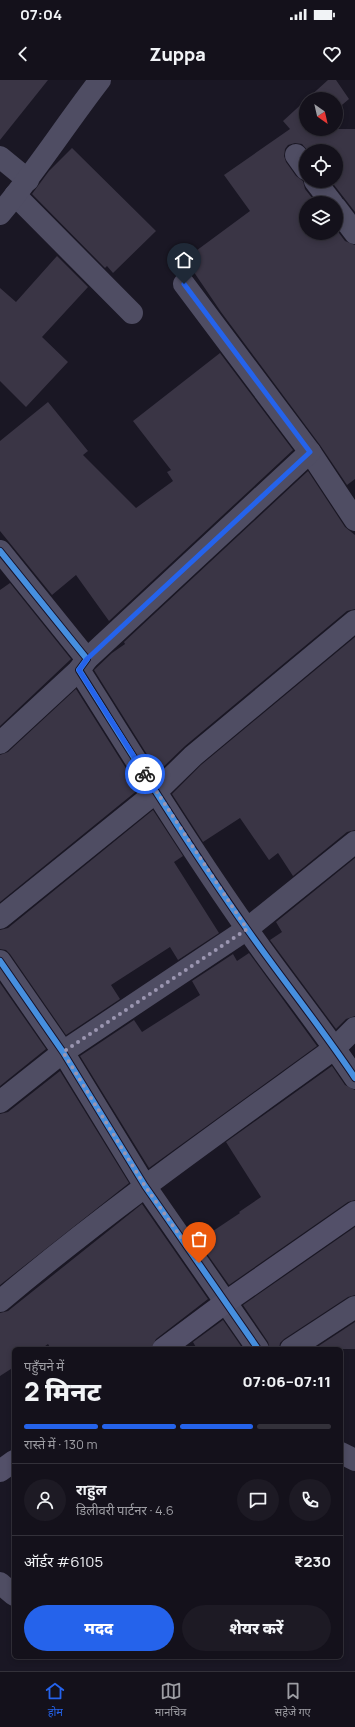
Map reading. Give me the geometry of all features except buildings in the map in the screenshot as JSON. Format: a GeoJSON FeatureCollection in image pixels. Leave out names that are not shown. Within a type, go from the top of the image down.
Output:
{"type":"FeatureCollection","features":[{"type":"Feature","properties":{"kind":"street"},"geometry":{"type":"LineString","coordinates":[[0,214],[22,188],[68,122],[100,80]]}},
{"type":"Feature","properties":{"kind":"street"},"geometry":{"type":"LineString","coordinates":[[0,157],[22,188],[132,313]]}},
{"type":"Feature","properties":{"kind":"street"},"geometry":{"type":"LineString","coordinates":[[320,188],[327,196]]}},
{"type":"Feature","properties":{"kind":"street"},"geometry":{"type":"LineString","coordinates":[[343,217],[355,233]]}},
{"type":"Feature","properties":{"kind":"street"},"geometry":{"type":"LineString","coordinates":[[184,284],[310,452],[355,520]]}},
{"type":"Feature","properties":{"kind":"street"},"geometry":{"type":"LineString","coordinates":[[0,743],[310,452]]}},
{"type":"Feature","properties":{"kind":"street"},"geometry":{"type":"LineString","coordinates":[[4,565],[83,665],[156,792],[247,929],[335,1048],[355,1078]]}},
{"type":"Feature","properties":{"kind":"street"},"geometry":{"type":"LineString","coordinates":[[0,918],[156,792],[193,756],[355,621]]}},
{"type":"Feature","properties":{"kind":"street"},"geometry":{"type":"LineString","coordinates":[[0,1102],[63,1052],[247,929],[355,842]]}},
{"type":"Feature","properties":{"kind":"street"},"geometry":{"type":"LineString","coordinates":[[0,961],[63,1052],[145,1186],[257,1347]]}},
{"type":"Feature","properties":{"kind":"street"},"geometry":{"type":"LineString","coordinates":[[0,1301],[57,1253],[145,1186],[335,1048],[355,1028]]}},
{"type":"Feature","properties":{"kind":"street"},"geometry":{"type":"LineString","coordinates":[[166,1347],[226,1302],[355,1212]]}},
{"type":"Feature","properties":{"kind":"street"},"geometry":{"type":"LineString","coordinates":[[294,1347],[355,1308]]}},
{"type":"Feature","properties":{"kind":"street"},"geometry":{"type":"LineString","coordinates":[[343,1454],[355,1460]]}},
{"type":"Feature","properties":{"kind":"street"},"geometry":{"type":"LineString","coordinates":[[0,1471],[12,1462]]}},
{"type":"Feature","properties":{"kind":"street"},"geometry":{"type":"LineString","coordinates":[[0,1583],[12,1593]]}},
{"type":"Feature","properties":{"kind":"cycle path"},"geometry":{"type":"LineString","coordinates":[[0,551],[87,659],[79,670],[162,801],[247,929],[329,1040],[355,1078]]}},
{"type":"Feature","properties":{"kind":"cycle path"},"geometry":{"type":"LineString","coordinates":[[0,961],[63,1052],[145,1186],[257,1347]]}},
{"type":"Feature","properties":{"kind":"way so far"},"geometry":{"type":"LineString","coordinates":[[145,774],[247,929],[63,1052],[145,1186],[199,1263]]}},
{"type":"Feature","properties":{"kind":"route"},"geometry":{"type":"LineString","coordinates":[[145,774],[79,670],[87,659],[310,452],[184,284]]}}]}
